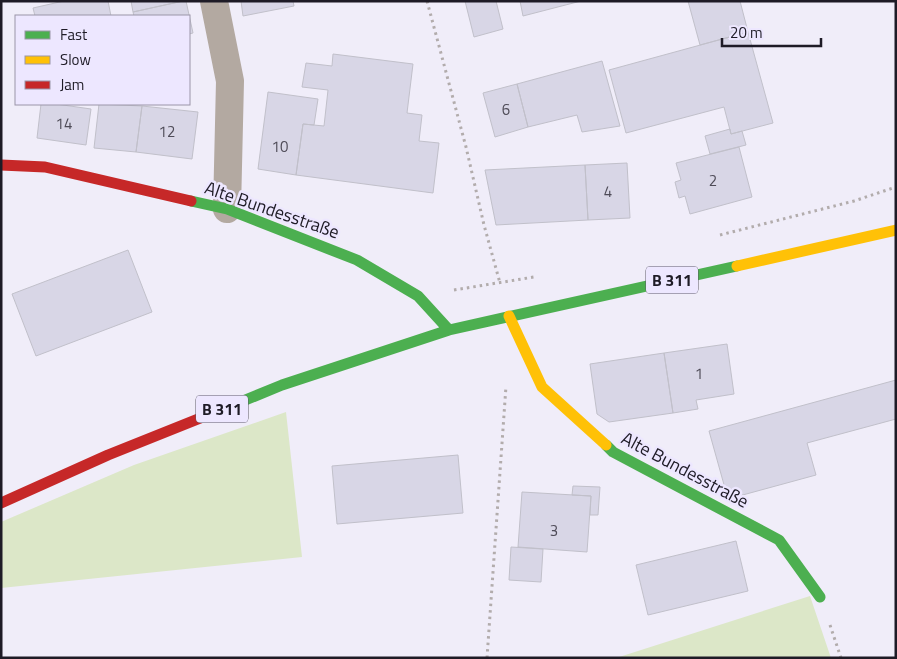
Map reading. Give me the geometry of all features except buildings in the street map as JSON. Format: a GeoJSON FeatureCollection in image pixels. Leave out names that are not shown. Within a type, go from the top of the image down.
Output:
{"type":"FeatureCollection","features":[{"type":"Feature","properties":{"kind":"main road","name":"Alte Bundesstraße"},"geometry":{"type":"LineString","coordinates":[[1,165],[45,167],[227,209],[357,260],[418,296],[449,330]]}},
{"type":"Feature","properties":{"kind":"main road","name":"B 311"},"geometry":{"type":"LineString","coordinates":[[1,503],[108,455],[282,385],[449,330],[896,230]]}},
{"type":"Feature","properties":{"kind":"main road","name":"Alte Bundesstraße"},"geometry":{"type":"LineString","coordinates":[[510,316],[542,387],[613,452],[780,540],[820,597]]}},
{"type":"Feature","properties":{"kind":"street"},"geometry":{"type":"LineString","coordinates":[[214,1],[230,81],[227,209]]}},
{"type":"Feature","properties":{"kind":"path"},"geometry":{"type":"LineString","coordinates":[[427,1],[500,283]]}},
{"type":"Feature","properties":{"kind":"path"},"geometry":{"type":"LineString","coordinates":[[714,237],[854,201],[896,187]]}},
{"type":"Feature","properties":{"kind":"path"},"geometry":{"type":"LineString","coordinates":[[418,296],[539,276]]}},
{"type":"Feature","properties":{"kind":"path"},"geometry":{"type":"LineString","coordinates":[[487,658],[506,384]]}},
{"type":"Feature","properties":{"kind":"green space"},"geometry":{"type":"Polygon","coordinates":[[[286,412],[302,557],[1,588],[1,522],[134,465],[286,412]]]}},
{"type":"Feature","properties":{"kind":"green space"},"geometry":{"type":"Polygon","coordinates":[[[810,596],[831,658],[616,658],[810,596]]]}},
{"type":"Feature","properties":{"kind":"traffic: fast"},"geometry":{"type":"LineString","coordinates":[[191,201],[227,209],[357,260],[418,296],[449,330]]}},
{"type":"Feature","properties":{"kind":"traffic: fast"},"geometry":{"type":"LineString","coordinates":[[238,403],[282,385],[449,330],[737,266]]}},
{"type":"Feature","properties":{"kind":"traffic: fast"},"geometry":{"type":"LineString","coordinates":[[606,445],[613,452],[779,540],[820,597]]}},
{"type":"Feature","properties":{"kind":"traffic: slow"},"geometry":{"type":"LineString","coordinates":[[737,266],[896,230]]}},
{"type":"Feature","properties":{"kind":"traffic: slow"},"geometry":{"type":"LineString","coordinates":[[509,316],[542,387],[606,445]]}},
{"type":"Feature","properties":{"kind":"traffic: jam"},"geometry":{"type":"LineString","coordinates":[[1,165],[45,167],[191,201]]}},
{"type":"Feature","properties":{"kind":"traffic: jam"},"geometry":{"type":"LineString","coordinates":[[1,503],[108,455],[238,403]]}}]}
